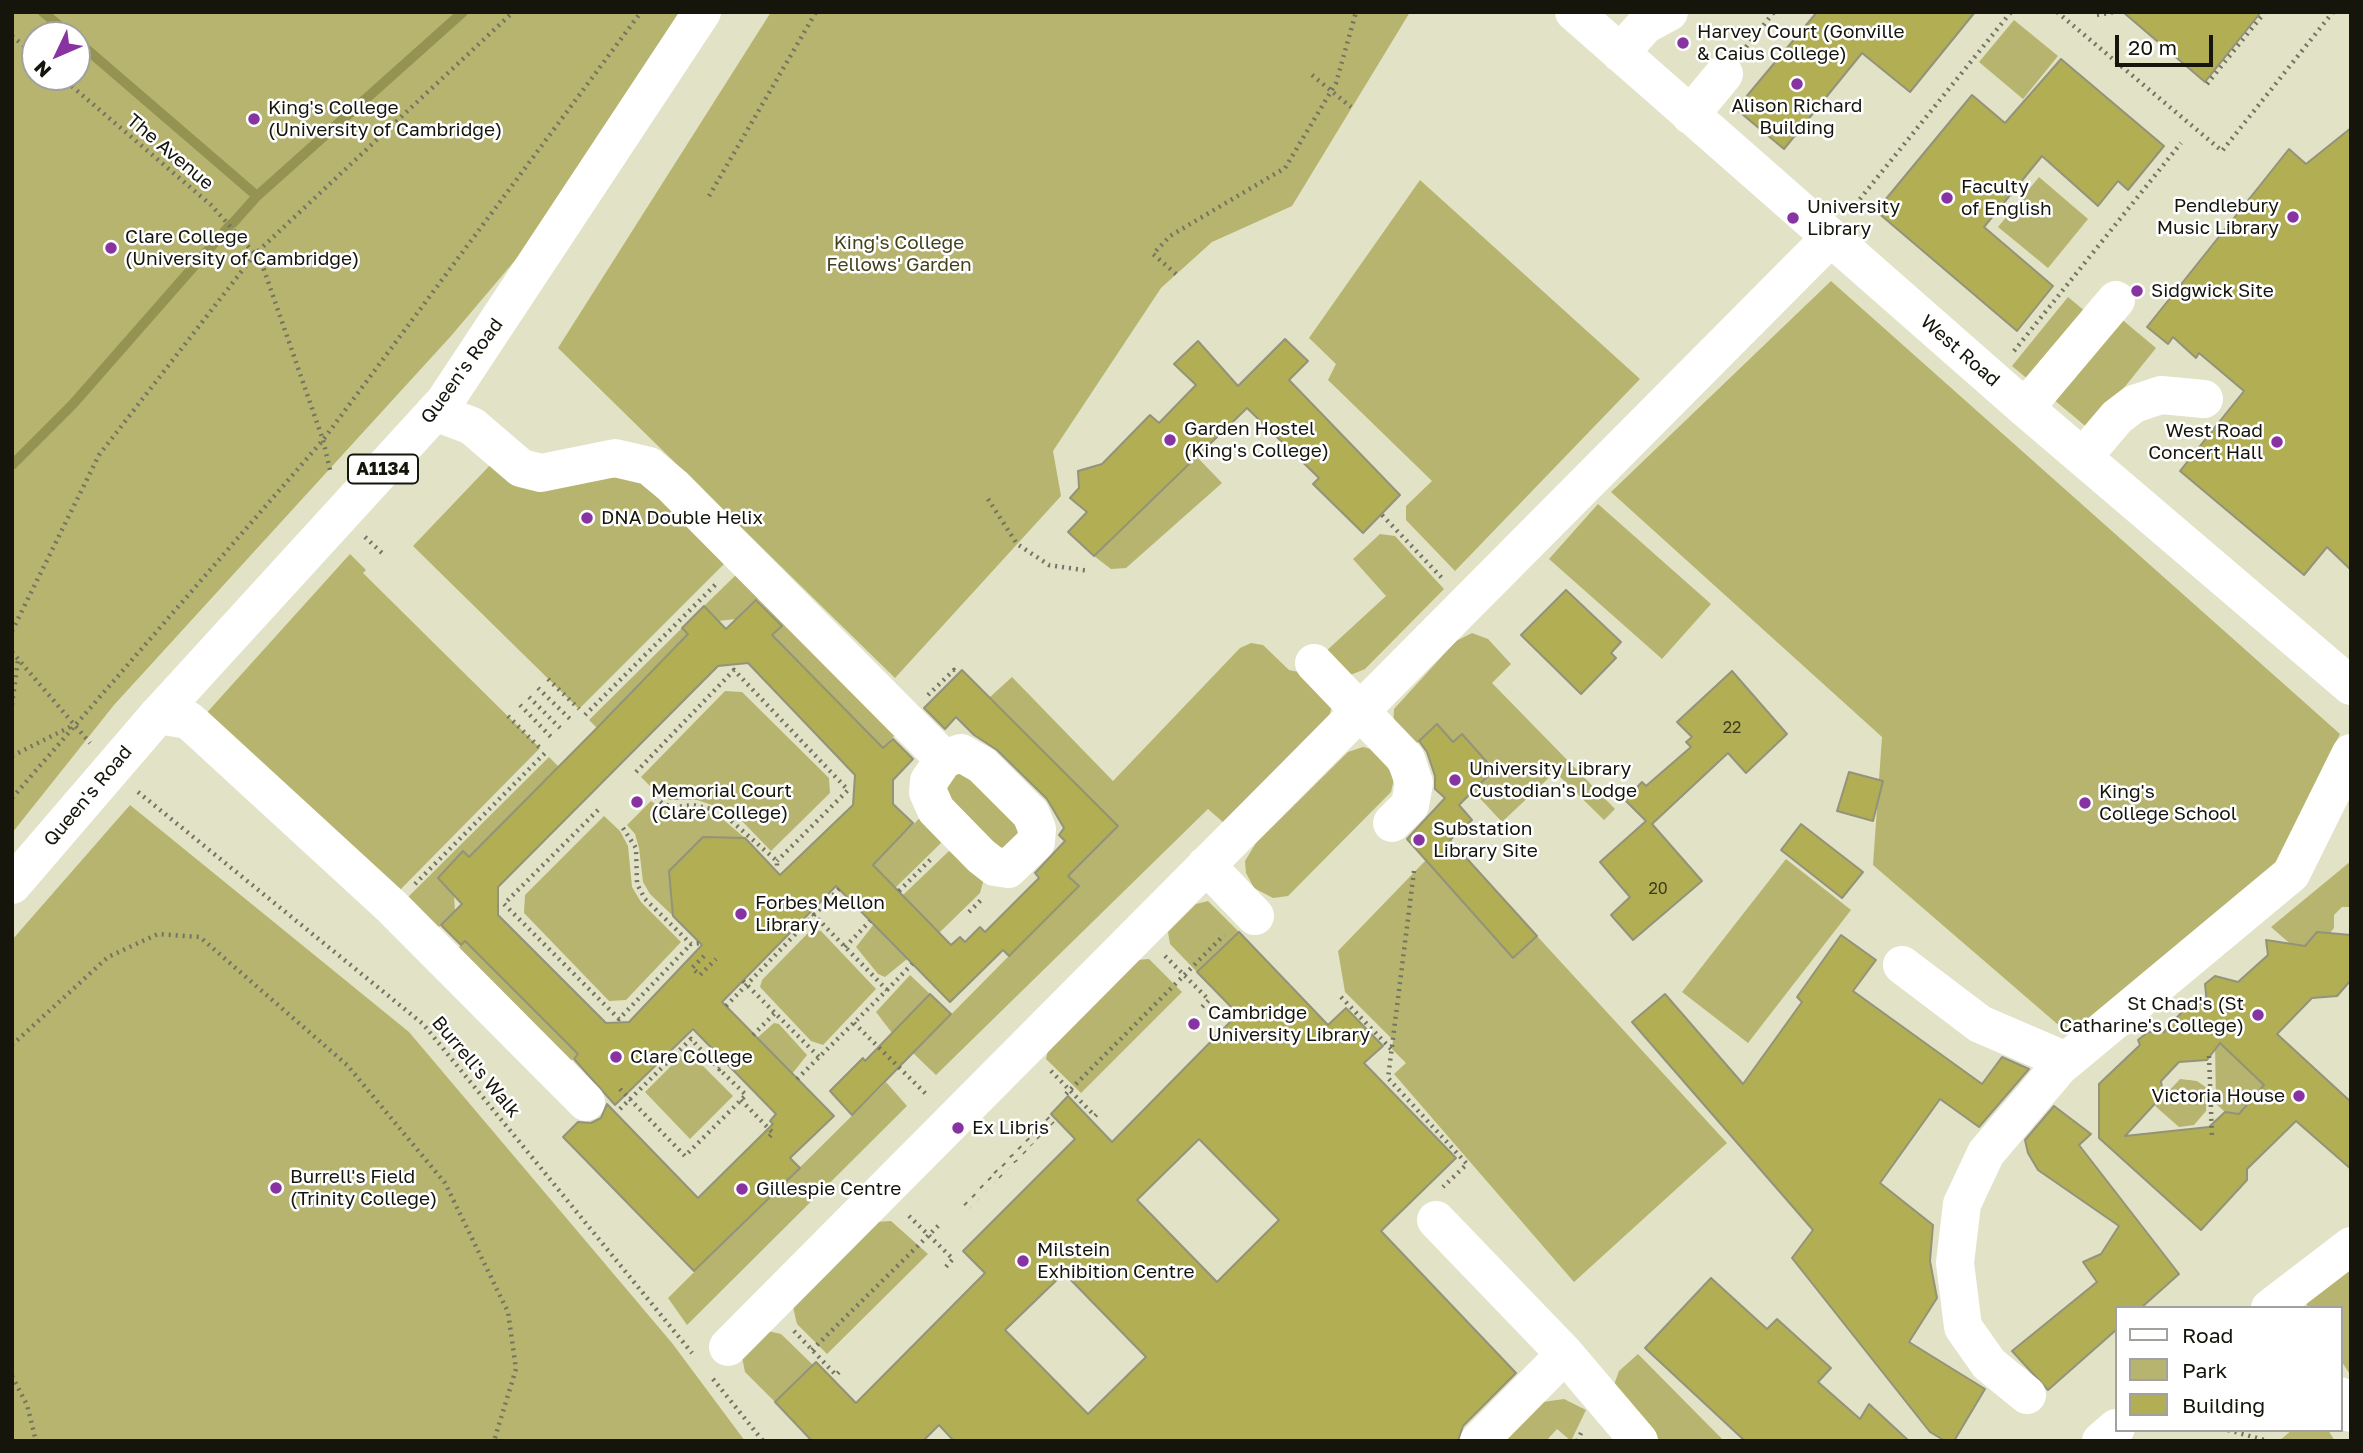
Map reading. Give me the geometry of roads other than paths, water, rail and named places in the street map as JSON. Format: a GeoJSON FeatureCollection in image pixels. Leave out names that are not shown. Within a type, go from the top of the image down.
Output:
{"type":"FeatureCollection","features":[{"type":"Feature","properties":{"kind":"street","name":"Queen's Road"},"geometry":{"type":"LineString","coordinates":[[12,885],[158,715],[435,412],[465,374],[702,12]]}},
{"type":"Feature","properties":{"kind":"street","name":"West Road"},"geometry":{"type":"LineString","coordinates":[[1574,12],[1690,115],[1839,226],[1992,379],[2347,674]]}},
{"type":"Feature","properties":{"kind":"street"},"geometry":{"type":"LineString","coordinates":[[1620,54],[1645,24],[1669,12]]}},
{"type":"Feature","properties":{"kind":"street"},"geometry":{"type":"LineString","coordinates":[[1690,115],[1724,74]]}},
{"type":"Feature","properties":{"kind":"street"},"geometry":{"type":"LineString","coordinates":[[709,1358],[769,1306],[883,1192],[1140,931],[1468,605],[1839,226]]}},
{"type":"Feature","properties":{"kind":"street"},"geometry":{"type":"LineString","coordinates":[[2025,408],[2116,300]]}},
{"type":"Feature","properties":{"kind":"street"},"geometry":{"type":"LineString","coordinates":[[2083,457],[2117,417],[2134,404],[2161,395],[2204,399]]}},
{"type":"Feature","properties":{"kind":"street"},"geometry":{"type":"LineString","coordinates":[[435,412],[472,426],[521,468],[541,473],[615,458],[649,466],[944,759]]}},
{"type":"Feature","properties":{"kind":"street"},"geometry":{"type":"LineString","coordinates":[[1314,663],[1406,759],[1414,783],[1410,805],[1392,823]]}},
{"type":"Feature","properties":{"kind":"street"},"geometry":{"type":"LineString","coordinates":[[158,715],[188,720],[605,1104]]}},
{"type":"Feature","properties":{"kind":"street"},"geometry":{"type":"LineString","coordinates":[[961,753],[982,765],[1031,814],[1037,829],[1036,842],[1008,869],[995,867],[936,810],[928,792],[929,781],[944,759],[961,753]]}},
{"type":"Feature","properties":{"kind":"street"},"geometry":{"type":"LineString","coordinates":[[2027,1395],[1989,1364],[1964,1327],[1955,1263],[1962,1204],[1986,1153],[2066,1061],[2291,874],[2351,753]]}},
{"type":"Feature","properties":{"kind":"street"},"geometry":{"type":"LineString","coordinates":[[1206,866],[1252,913]]}},
{"type":"Feature","properties":{"kind":"street"},"geometry":{"type":"LineString","coordinates":[[1902,965],[1980,1024],[2066,1061]]}},
{"type":"Feature","properties":{"kind":"street"},"geometry":{"type":"LineString","coordinates":[[1444,1209],[1565,1354],[1617,1424]]}},
{"type":"Feature","properties":{"kind":"street"},"geometry":{"type":"LineString","coordinates":[[2277,1306],[2351,1245]]}},
{"type":"Feature","properties":{"kind":"street"},"geometry":{"type":"LineString","coordinates":[[1479,1441],[1565,1354]]}},
{"type":"Feature","properties":{"kind":"waterway"},"geometry":{"type":"LineString","coordinates":[[43,12],[54,21]]}},
{"type":"Feature","properties":{"kind":"waterway"},"geometry":{"type":"LineString","coordinates":[[233,223],[257,196],[463,12]]}},
{"type":"Feature","properties":{"kind":"waterway"},"geometry":{"type":"LineString","coordinates":[[91,53],[257,196]]}},
{"type":"Feature","properties":{"kind":"waterway"},"geometry":{"type":"LineString","coordinates":[[12,465],[73,404],[231,224]]}},
{"type":"Feature","properties":{"kind":"place","name":"Harvey Court (Gonville & Caius College)"},"geometry":{"type":"Point","coordinates":[1683,43]}},
{"type":"Feature","properties":{"kind":"place","name":"Alison Richard Building"},"geometry":{"type":"Point","coordinates":[1797,84]}},
{"type":"Feature","properties":{"kind":"place","name":"King's College (University of Cambridge)"},"geometry":{"type":"Point","coordinates":[254,119]}},
{"type":"Feature","properties":{"kind":"place","name":"Faculty of English"},"geometry":{"type":"Point","coordinates":[1947,198]}},
{"type":"Feature","properties":{"kind":"place","name":"Pendlebury Music Library"},"geometry":{"type":"Point","coordinates":[2293,217]}},
{"type":"Feature","properties":{"kind":"place","name":"University Library"},"geometry":{"type":"Point","coordinates":[1793,218]}},
{"type":"Feature","properties":{"kind":"place","name":"Clare College (University of Cambridge)"},"geometry":{"type":"Point","coordinates":[111,248]}},
{"type":"Feature","properties":{"kind":"place","name":"Sidgwick Site"},"geometry":{"type":"Point","coordinates":[2137,291]}},
{"type":"Feature","properties":{"kind":"place","name":"Garden Hostel (King's College)"},"geometry":{"type":"Point","coordinates":[1170,440]}},
{"type":"Feature","properties":{"kind":"place","name":"West Road Concert Hall"},"geometry":{"type":"Point","coordinates":[2277,442]}},
{"type":"Feature","properties":{"kind":"place","name":"DNA Double Helix"},"geometry":{"type":"Point","coordinates":[587,518]}},
{"type":"Feature","properties":{"kind":"place","name":"University Library Custodian's Lodge"},"geometry":{"type":"Point","coordinates":[1455,780]}},
{"type":"Feature","properties":{"kind":"place","name":"Memorial Court (Clare College)"},"geometry":{"type":"Point","coordinates":[637,802]}},
{"type":"Feature","properties":{"kind":"place","name":"King's College School"},"geometry":{"type":"Point","coordinates":[2085,803]}},
{"type":"Feature","properties":{"kind":"place","name":"Substation Library Site"},"geometry":{"type":"Point","coordinates":[1419,840]}},
{"type":"Feature","properties":{"kind":"place","name":"Forbes Mellon Library"},"geometry":{"type":"Point","coordinates":[741,914]}},
{"type":"Feature","properties":{"kind":"place","name":"St Chad's (St Catharine's College)"},"geometry":{"type":"Point","coordinates":[2258,1015]}},
{"type":"Feature","properties":{"kind":"place","name":"Cambridge University Library"},"geometry":{"type":"Point","coordinates":[1194,1024]}},
{"type":"Feature","properties":{"kind":"place","name":"Clare College"},"geometry":{"type":"Point","coordinates":[616,1057]}},
{"type":"Feature","properties":{"kind":"place","name":"Victoria House"},"geometry":{"type":"Point","coordinates":[2299,1096]}},
{"type":"Feature","properties":{"kind":"place","name":"Ex Libris"},"geometry":{"type":"Point","coordinates":[958,1128]}},
{"type":"Feature","properties":{"kind":"place","name":"Burrell's Field (Trinity College)"},"geometry":{"type":"Point","coordinates":[276,1188]}},
{"type":"Feature","properties":{"kind":"place","name":"Gillespie Centre"},"geometry":{"type":"Point","coordinates":[742,1189]}},
{"type":"Feature","properties":{"kind":"place","name":"Milstein Exhibition Centre"},"geometry":{"type":"Point","coordinates":[1023,1261]}},
{"type":"Feature","properties":{"kind":"park label","name":"King's College Fellows' Garden"},"geometry":{"type":"Point","coordinates":[899,254]}}]}
